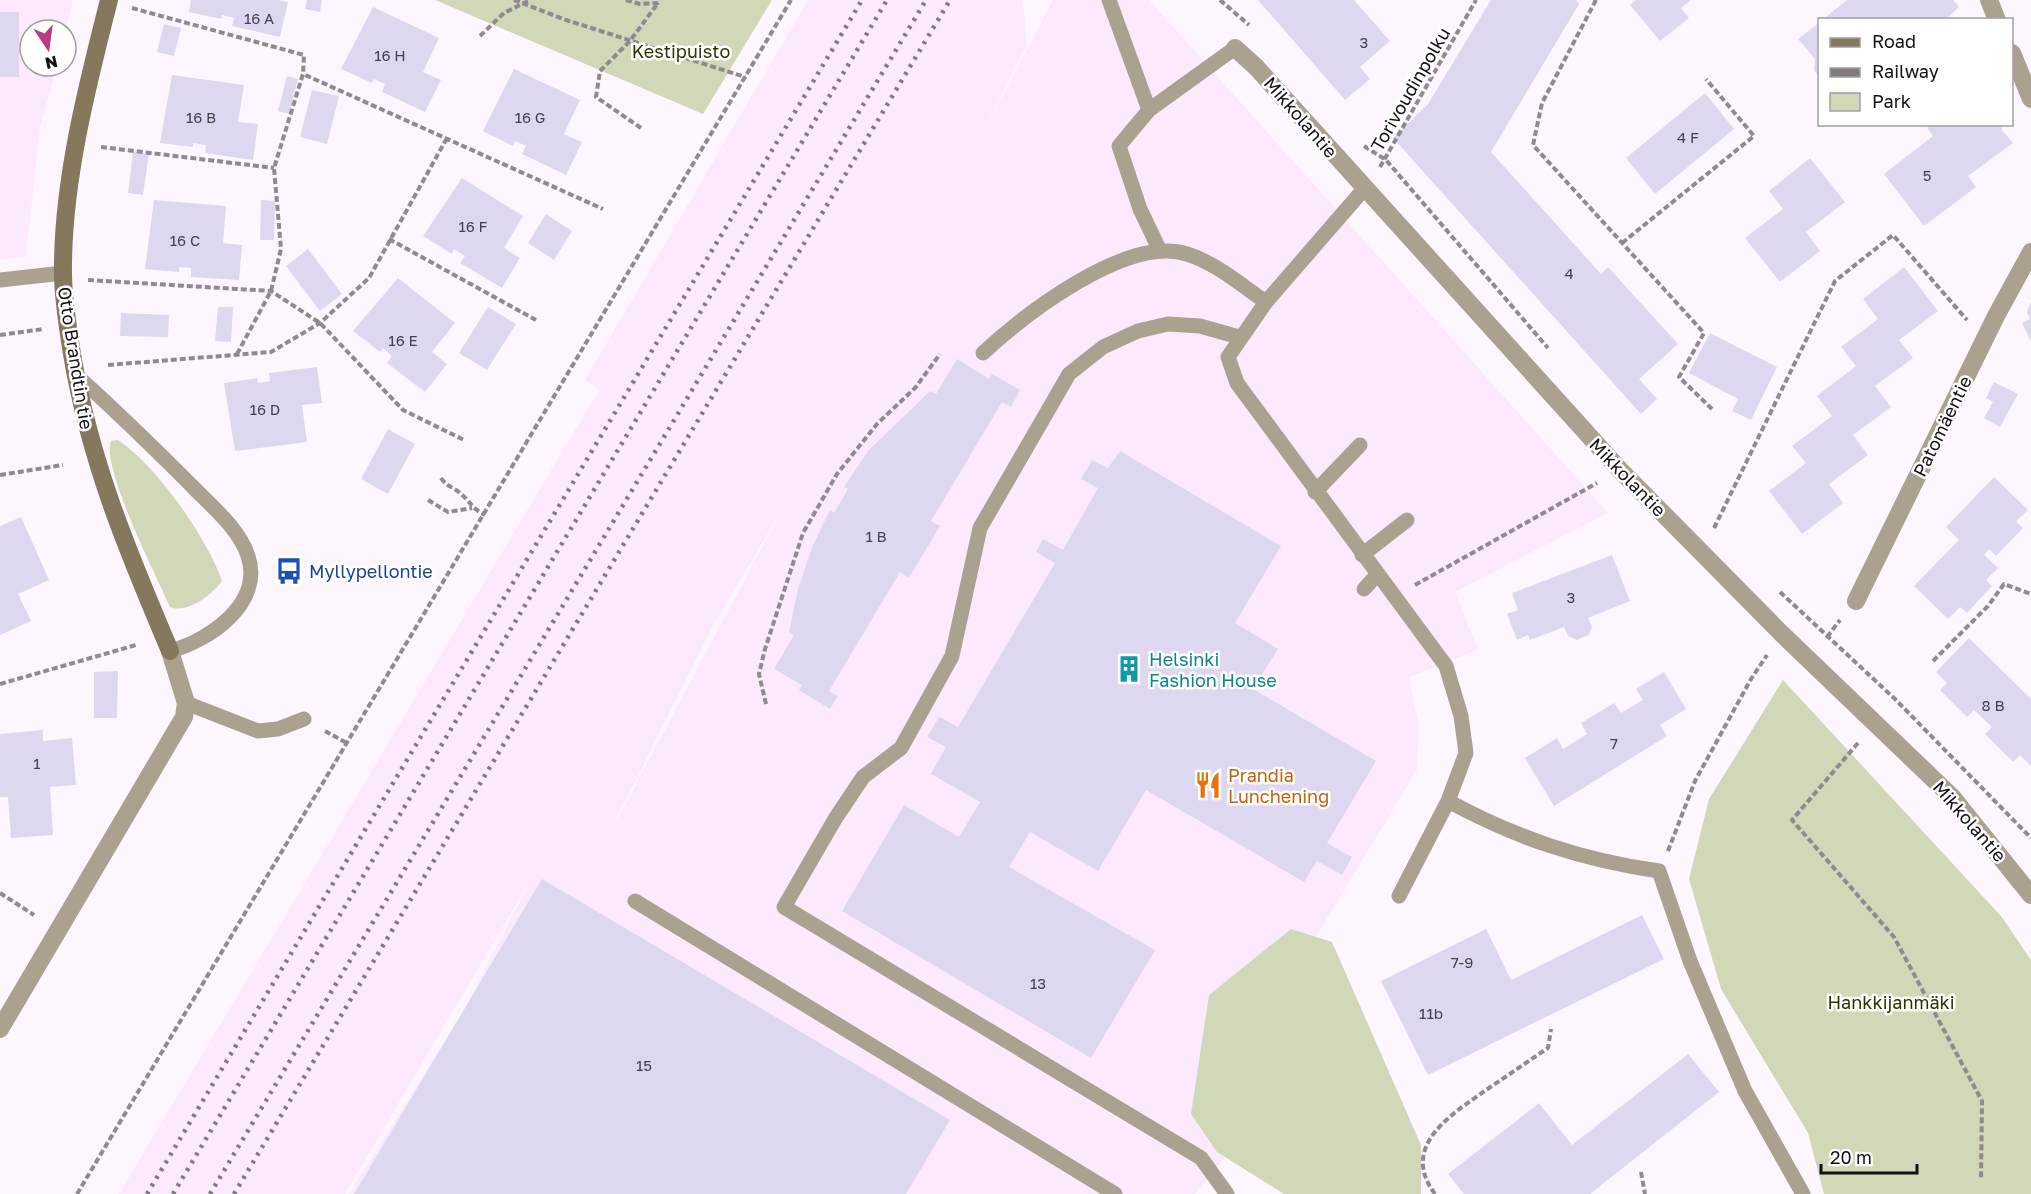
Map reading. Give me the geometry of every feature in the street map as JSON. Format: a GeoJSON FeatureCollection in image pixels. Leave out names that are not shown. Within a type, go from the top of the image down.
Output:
{"type":"FeatureCollection","features":[{"type":"Feature","properties":{"kind":"street","name":"Otto Brandtin tie"},"geometry":{"type":"LineString","coordinates":[[109,0],[90,75],[73,164],[63,273],[75,374],[93,454],[109,504],[170,651],[186,703]]}},
{"type":"Feature","properties":{"kind":"street"},"geometry":{"type":"LineString","coordinates":[[1989,0],[1997,18]]}},
{"type":"Feature","properties":{"kind":"street","name":"Mikkolantie"},"geometry":{"type":"LineString","coordinates":[[1235,48],[1256,67],[1620,470],[1782,634],[1952,797],[2031,895]]}},
{"type":"Feature","properties":{"kind":"street"},"geometry":{"type":"LineString","coordinates":[[2013,55],[2031,99]]}},
{"type":"Feature","properties":{"kind":"street","name":"Patomäentie"},"geometry":{"type":"LineString","coordinates":[[1856,601],[1986,335],[2031,252]]}},
{"type":"Feature","properties":{"kind":"street"},"geometry":{"type":"LineString","coordinates":[[0,1029],[176,734],[184,717],[186,703]]}},
{"type":"Feature","properties":{"kind":"lane"},"geometry":{"type":"LineString","coordinates":[[1109,0],[1149,110]]}},
{"type":"Feature","properties":{"kind":"lane"},"geometry":{"type":"LineString","coordinates":[[1160,251],[1140,209],[1119,146],[1149,110],[1235,48]]}},
{"type":"Feature","properties":{"kind":"lane"},"geometry":{"type":"LineString","coordinates":[[1364,189],[1266,302],[1239,337],[1228,357],[1237,383],[1315,492],[1446,666],[1461,716],[1466,753],[1448,801],[1400,896]]}},
{"type":"Feature","properties":{"kind":"lane"},"geometry":{"type":"LineString","coordinates":[[983,353],[1016,323],[1084,278],[1119,263],[1160,251],[1186,254],[1208,263],[1266,302]]}},
{"type":"Feature","properties":{"kind":"lane"},"geometry":{"type":"LineString","coordinates":[[0,280],[63,273]]}},
{"type":"Feature","properties":{"kind":"lane"},"geometry":{"type":"LineString","coordinates":[[1227,1194],[1201,1158],[784,907],[835,819],[864,777],[902,748],[952,656],[980,528],[1070,374],[1103,347],[1138,331],[1168,324],[1200,326],[1239,337]]}},
{"type":"Feature","properties":{"kind":"lane"},"geometry":{"type":"LineString","coordinates":[[75,374],[139,432],[206,501],[239,537],[248,554],[252,568],[250,582],[233,616],[210,636],[170,651]]}},
{"type":"Feature","properties":{"kind":"lane"},"geometry":{"type":"LineString","coordinates":[[1315,492],[1360,445]]}},
{"type":"Feature","properties":{"kind":"lane"},"geometry":{"type":"LineString","coordinates":[[1362,555],[1407,520]]}},
{"type":"Feature","properties":{"kind":"lane"},"geometry":{"type":"LineString","coordinates":[[1364,589],[1377,575]]}},
{"type":"Feature","properties":{"kind":"lane"},"geometry":{"type":"LineString","coordinates":[[186,703],[258,731],[278,729],[304,719]]}},
{"type":"Feature","properties":{"kind":"lane"},"geometry":{"type":"LineString","coordinates":[[1448,801],[1496,827],[1564,851],[1619,865],[1659,871],[1690,962],[1745,1090],[1803,1194]]}},
{"type":"Feature","properties":{"kind":"lane"},"geometry":{"type":"LineString","coordinates":[[635,901],[1115,1194]]}},
{"type":"Feature","properties":{"kind":"path"},"geometry":{"type":"LineString","coordinates":[[514,0],[745,77]]}},
{"type":"Feature","properties":{"kind":"path"},"geometry":{"type":"LineString","coordinates":[[480,36],[504,13],[530,0]]}},
{"type":"Feature","properties":{"kind":"path"},"geometry":{"type":"LineString","coordinates":[[626,0],[640,4],[659,1]]}},
{"type":"Feature","properties":{"kind":"path"},"geometry":{"type":"LineString","coordinates":[[77,1194],[345,742],[485,515],[791,0]]}},
{"type":"Feature","properties":{"kind":"path"},"geometry":{"type":"LineString","coordinates":[[1220,0],[1253,29]]}},
{"type":"Feature","properties":{"kind":"path","name":"Torivoudinpolku"},"geometry":{"type":"LineString","coordinates":[[1364,189],[1386,160],[1476,0]]}},
{"type":"Feature","properties":{"kind":"path"},"geometry":{"type":"LineString","coordinates":[[1596,0],[1542,103],[1533,145],[1704,333],[1679,377],[1712,409]]}},
{"type":"Feature","properties":{"kind":"path"},"geometry":{"type":"LineString","coordinates":[[641,128],[596,97],[600,70],[630,40],[659,1]]}},
{"type":"Feature","properties":{"kind":"path"},"geometry":{"type":"LineString","coordinates":[[132,8],[304,55],[303,74],[274,168],[281,249],[271,291],[237,354]]}},
{"type":"Feature","properties":{"kind":"path"},"geometry":{"type":"LineString","coordinates":[[303,74],[603,209]]}},
{"type":"Feature","properties":{"kind":"path"},"geometry":{"type":"LineString","coordinates":[[1622,243],[1754,136],[1706,79]]}},
{"type":"Feature","properties":{"kind":"path"},"geometry":{"type":"LineString","coordinates":[[108,365],[271,352],[320,323],[369,278],[447,138]]}},
{"type":"Feature","properties":{"kind":"path"},"geometry":{"type":"LineString","coordinates":[[1359,143],[1386,160],[1550,350]]}},
{"type":"Feature","properties":{"kind":"path"},"geometry":{"type":"LineString","coordinates":[[95,147],[274,168]]}},
{"type":"Feature","properties":{"kind":"path"},"geometry":{"type":"LineString","coordinates":[[1714,528],[1835,281],[1893,236],[1973,327],[1986,335]]}},
{"type":"Feature","properties":{"kind":"path"},"geometry":{"type":"LineString","coordinates":[[389,239],[536,320]]}},
{"type":"Feature","properties":{"kind":"path"},"geometry":{"type":"LineString","coordinates":[[85,280],[271,291],[320,323],[403,410],[464,440]]}},
{"type":"Feature","properties":{"kind":"path"},"geometry":{"type":"LineString","coordinates":[[766,704],[759,674],[804,533],[837,474],[877,424],[915,388],[940,354]]}},
{"type":"Feature","properties":{"kind":"path"},"geometry":{"type":"LineString","coordinates":[[0,475],[63,465]]}},
{"type":"Feature","properties":{"kind":"path"},"geometry":{"type":"LineString","coordinates":[[1393,597],[1620,470]]}},
{"type":"Feature","properties":{"kind":"path"},"geometry":{"type":"LineString","coordinates":[[441,478],[446,485],[461,494],[472,508],[485,515]]}},
{"type":"Feature","properties":{"kind":"path"},"geometry":{"type":"LineString","coordinates":[[428,500],[448,512],[472,508]]}},
{"type":"Feature","properties":{"kind":"path"},"geometry":{"type":"LineString","coordinates":[[1707,521],[1722,536]]}},
{"type":"Feature","properties":{"kind":"path"},"geometry":{"type":"LineString","coordinates":[[1933,661],[1988,606],[2004,584],[2031,594]]}},
{"type":"Feature","properties":{"kind":"path"},"geometry":{"type":"LineString","coordinates":[[1778,590],[1895,699],[2031,838]]}},
{"type":"Feature","properties":{"kind":"path"},"geometry":{"type":"LineString","coordinates":[[1659,871],[1695,781],[1751,678],[1782,634],[1802,613]]}},
{"type":"Feature","properties":{"kind":"path"},"geometry":{"type":"LineString","coordinates":[[0,684],[136,645]]}},
{"type":"Feature","properties":{"kind":"path"},"geometry":{"type":"LineString","coordinates":[[1876,722],[1792,820],[1894,937],[1977,1090],[1982,1101],[1982,1178]]}},
{"type":"Feature","properties":{"kind":"path"},"geometry":{"type":"LineString","coordinates":[[0,893],[34,915]]}},
{"type":"Feature","properties":{"kind":"path"},"geometry":{"type":"LineString","coordinates":[[1435,1194],[1426,1182],[1422,1161],[1433,1133],[1446,1118],[1548,1048],[1551,1029]]}},
{"type":"Feature","properties":{"kind":"path"},"geometry":{"type":"LineString","coordinates":[[1641,1172],[1645,1194]]}},
{"type":"Feature","properties":{"kind":"shaded area"},"geometry":{"type":"Polygon","coordinates":[[[0,0],[73,0],[69,18],[18,18],[18,78],[54,78],[40,128],[26,256],[0,260],[0,0]]]}},
{"type":"Feature","properties":{"kind":"shaded area"},"geometry":{"type":"Polygon","coordinates":[[[808,0],[1023,0],[1027,46],[966,164],[1053,0],[1149,0],[1608,513],[1455,592],[1478,650],[1409,677],[1419,726],[1417,770],[1204,1121],[1230,1151],[1195,1194],[349,1194],[464,1010],[530,881],[345,1194],[119,1194],[599,390],[585,380],[808,0]],[[780,513],[713,626],[617,820],[780,513]]]}},
{"type":"Feature","properties":{"kind":"green space","name":"Kestipuisto"},"geometry":{"type":"Polygon","coordinates":[[[435,0],[772,0],[703,114],[435,0]]]}},
{"type":"Feature","properties":{"kind":"green space"},"geometry":{"type":"Polygon","coordinates":[[[118,440],[148,467],[179,504],[215,564],[222,581],[206,597],[191,606],[170,607],[132,523],[114,474],[110,455],[111,441],[118,440]]]}},
{"type":"Feature","properties":{"kind":"green space","name":"Hankkijanmäki"},"geometry":{"type":"Polygon","coordinates":[[[1783,680],[2001,916],[2031,960],[2031,1194],[1824,1194],[1808,1133],[1721,989],[1689,879],[1709,799],[1783,680]]]}},
{"type":"Feature","properties":{"kind":"green space"},"geometry":{"type":"Polygon","coordinates":[[[1291,929],[1332,942],[1421,1145],[1421,1194],[1284,1194],[1217,1152],[1191,1114],[1209,995],[1291,929]]]}},
{"type":"Feature","properties":{"kind":"building"},"geometry":{"type":"Polygon","coordinates":[[[191,0],[288,2],[280,37],[232,26],[234,18],[222,15],[221,19],[189,12],[191,0]]]}},
{"type":"Feature","properties":{"kind":"building"},"geometry":{"type":"Polygon","coordinates":[[[307,0],[322,0],[320,12],[305,9],[307,0]]]}},
{"type":"Feature","properties":{"kind":"building"},"geometry":{"type":"Polygon","coordinates":[[[1258,0],[1354,0],[1390,41],[1360,67],[1370,79],[1345,100],[1258,0]]]}},
{"type":"Feature","properties":{"kind":"building"},"geometry":{"type":"Polygon","coordinates":[[[1491,0],[1576,0],[1579,4],[1491,152],[1601,274],[1608,267],[1678,344],[1639,379],[1657,399],[1641,414],[1393,138],[1428,104],[1491,0]]]}},
{"type":"Feature","properties":{"kind":"building"},"geometry":{"type":"Polygon","coordinates":[[[1636,0],[1691,0],[1681,8],[1689,18],[1660,41],[1630,5],[1636,0]]]}},
{"type":"Feature","properties":{"kind":"building"},"geometry":{"type":"Polygon","coordinates":[[[1847,0],[1953,0],[1959,7],[1947,18],[1824,18],[1847,0]]]}},
{"type":"Feature","properties":{"kind":"building"},"geometry":{"type":"Polygon","coordinates":[[[373,7],[439,38],[423,72],[441,80],[425,112],[382,92],[385,84],[374,79],[372,83],[341,69],[373,7]]]}},
{"type":"Feature","properties":{"kind":"building"},"geometry":{"type":"Polygon","coordinates":[[[0,12],[19,12],[18,77],[0,77],[0,12]]]}},
{"type":"Feature","properties":{"kind":"building"},"geometry":{"type":"Polygon","coordinates":[[[164,24],[181,28],[174,56],[157,52],[164,24]]]}},
{"type":"Feature","properties":{"kind":"building"},"geometry":{"type":"Polygon","coordinates":[[[1818,24],[1818,75],[1814,70],[1815,59],[1798,39],[1818,24]]]}},
{"type":"Feature","properties":{"kind":"building"},"geometry":{"type":"Polygon","coordinates":[[[514,69],[580,100],[564,134],[582,142],[566,175],[522,154],[526,146],[515,141],[513,146],[483,131],[514,69]]]}},
{"type":"Feature","properties":{"kind":"building"},"geometry":{"type":"Polygon","coordinates":[[[172,75],[244,85],[238,122],[258,124],[253,160],[205,153],[206,145],[193,143],[193,147],[160,143],[172,75]]]}},
{"type":"Feature","properties":{"kind":"building"},"geometry":{"type":"Polygon","coordinates":[[[287,76],[298,79],[289,114],[278,111],[287,76]]]}},
{"type":"Feature","properties":{"kind":"building"},"geometry":{"type":"Polygon","coordinates":[[[312,90],[339,96],[327,144],[300,137],[312,90]]]}},
{"type":"Feature","properties":{"kind":"building"},"geometry":{"type":"Polygon","coordinates":[[[1705,93],[1734,129],[1655,194],[1626,158],[1705,93]]]}},
{"type":"Feature","properties":{"kind":"building"},"geometry":{"type":"Polygon","coordinates":[[[1929,126],[2002,126],[2002,130],[2013,143],[1968,176],[1976,187],[1924,226],[1884,174],[1933,136],[1927,128],[1929,126]]]}},
{"type":"Feature","properties":{"kind":"building"},"geometry":{"type":"Polygon","coordinates":[[[133,152],[149,154],[143,195],[128,193],[133,152]]]}},
{"type":"Feature","properties":{"kind":"building"},"geometry":{"type":"Polygon","coordinates":[[[1810,158],[1845,202],[1806,232],[1820,251],[1780,282],[1745,238],[1783,209],[1769,191],[1810,158]]]}},
{"type":"Feature","properties":{"kind":"building"},"geometry":{"type":"Polygon","coordinates":[[[462,178],[523,216],[504,248],[520,258],[502,288],[460,263],[465,256],[454,249],[452,254],[423,236],[462,178]]]}},
{"type":"Feature","properties":{"kind":"building"},"geometry":{"type":"Polygon","coordinates":[[[154,200],[226,206],[223,243],[242,245],[239,280],[191,277],[191,268],[179,267],[179,272],[145,269],[154,200]]]}},
{"type":"Feature","properties":{"kind":"building"},"geometry":{"type":"Polygon","coordinates":[[[261,200],[275,201],[274,240],[260,240],[261,200]]]}},
{"type":"Feature","properties":{"kind":"building"},"geometry":{"type":"Polygon","coordinates":[[[546,214],[572,231],[554,260],[528,243],[546,214]]]}},
{"type":"Feature","properties":{"kind":"building"},"geometry":{"type":"Polygon","coordinates":[[[308,249],[342,294],[320,311],[286,266],[308,249]]]}},
{"type":"Feature","properties":{"kind":"building"},"geometry":{"type":"Polygon","coordinates":[[[1904,267],[1938,311],[1899,340],[1913,358],[1875,386],[1891,407],[1853,435],[1868,455],[1829,484],[1843,503],[1802,534],[1769,491],[1806,463],[1792,446],[1832,416],[1817,396],[1856,366],[1841,347],[1878,319],[1863,299],[1904,267]]]}},
{"type":"Feature","properties":{"kind":"building"},"geometry":{"type":"Polygon","coordinates":[[[398,278],[455,323],[432,352],[447,364],[425,392],[387,363],[392,356],[383,348],[380,352],[353,331],[398,278]]]}},
{"type":"Feature","properties":{"kind":"building"},"geometry":{"type":"Polygon","coordinates":[[[2031,302],[2031,342],[2022,323],[2030,319],[2027,312],[2031,302]]]}},
{"type":"Feature","properties":{"kind":"building"},"geometry":{"type":"Polygon","coordinates":[[[218,307],[233,307],[231,342],[215,341],[218,307]]]}},
{"type":"Feature","properties":{"kind":"building"},"geometry":{"type":"Polygon","coordinates":[[[488,307],[516,324],[487,370],[459,353],[488,307]]]}},
{"type":"Feature","properties":{"kind":"building"},"geometry":{"type":"Polygon","coordinates":[[[121,313],[169,315],[168,337],[120,336],[121,313]]]}},
{"type":"Feature","properties":{"kind":"building"},"geometry":{"type":"Polygon","coordinates":[[[1710,333],[1777,367],[1751,420],[1732,411],[1738,399],[1689,373],[1710,333]]]}},
{"type":"Feature","properties":{"kind":"building"},"geometry":{"type":"Polygon","coordinates":[[[957,359],[989,379],[992,374],[1020,390],[1011,407],[1002,402],[931,521],[940,526],[909,578],[900,572],[829,691],[838,696],[830,709],[799,690],[802,685],[774,669],[794,635],[789,632],[798,589],[813,545],[830,510],[834,513],[848,489],[844,487],[868,451],[930,391],[936,394],[957,359]]]}},
{"type":"Feature","properties":{"kind":"building"},"geometry":{"type":"Polygon","coordinates":[[[317,367],[322,403],[302,405],[307,442],[235,451],[224,383],[257,378],[258,383],[270,381],[269,373],[317,367]]]}},
{"type":"Feature","properties":{"kind":"building"},"geometry":{"type":"Polygon","coordinates":[[[1994,382],[2018,394],[2000,427],[1984,418],[1993,402],[1986,398],[1994,382]]]}},
{"type":"Feature","properties":{"kind":"building"},"geometry":{"type":"Polygon","coordinates":[[[388,429],[415,444],[388,494],[361,479],[388,429]]]}},
{"type":"Feature","properties":{"kind":"building","name":"Helsinki Fashion House"},"geometry":{"type":"Polygon","coordinates":[[[1120,451],[1281,546],[1235,623],[1278,649],[1253,689],[1376,761],[1327,843],[1352,857],[1342,875],[1317,861],[1304,882],[1146,790],[1098,871],[1030,832],[1009,867],[1155,950],[1091,1058],[842,911],[904,805],[959,837],[980,802],[931,774],[946,747],[927,737],[939,717],[958,727],[1055,563],[1036,552],[1043,539],[1063,550],[1098,488],[1081,479],[1092,460],[1108,468],[1120,451]]]}},
{"type":"Feature","properties":{"kind":"building"},"geometry":{"type":"Polygon","coordinates":[[[1994,477],[2028,510],[2016,521],[2023,528],[1996,556],[1989,549],[1984,555],[1998,568],[1986,580],[1992,586],[1967,613],[1960,607],[1948,619],[1914,586],[1959,540],[1946,527],[1994,477]]]}},
{"type":"Feature","properties":{"kind":"building"},"geometry":{"type":"Polygon","coordinates":[[[21,517],[49,580],[18,594],[31,621],[0,635],[0,526],[21,517]]]}},
{"type":"Feature","properties":{"kind":"building"},"geometry":{"type":"Polygon","coordinates":[[[1612,555],[1630,601],[1588,618],[1592,627],[1589,635],[1577,640],[1568,636],[1564,627],[1530,640],[1528,635],[1517,640],[1507,614],[1518,610],[1512,593],[1612,555]]]}},
{"type":"Feature","properties":{"kind":"building"},"geometry":{"type":"Polygon","coordinates":[[[1969,638],[2031,699],[2031,766],[2020,755],[2013,762],[1985,734],[1992,727],[1974,710],[1967,717],[1940,690],[1947,683],[1936,672],[1969,638]]]}},
{"type":"Feature","properties":{"kind":"building"},"geometry":{"type":"Polygon","coordinates":[[[118,671],[117,718],[94,718],[94,672],[118,671]]]}},
{"type":"Feature","properties":{"kind":"building"},"geometry":{"type":"Polygon","coordinates":[[[1664,672],[1686,709],[1660,725],[1667,736],[1554,806],[1525,758],[1557,738],[1563,749],[1587,734],[1581,723],[1614,703],[1621,713],[1643,700],[1636,689],[1664,672]]]}},
{"type":"Feature","properties":{"kind":"building"},"geometry":{"type":"Polygon","coordinates":[[[43,730],[43,741],[72,738],[76,785],[50,787],[53,835],[11,838],[8,797],[0,797],[0,734],[43,730]]]}},
{"type":"Feature","properties":{"kind":"building"},"geometry":{"type":"Polygon","coordinates":[[[542,879],[950,1120],[906,1194],[354,1194],[542,879]]]}},
{"type":"Feature","properties":{"kind":"building"},"geometry":{"type":"Polygon","coordinates":[[[1642,915],[1664,959],[1428,1075],[1381,981],[1486,929],[1511,980],[1642,915]]]}},
{"type":"Feature","properties":{"kind":"building"},"geometry":{"type":"Polygon","coordinates":[[[1688,1054],[1719,1092],[1590,1194],[1464,1194],[1448,1174],[1539,1103],[1572,1145],[1688,1054]]]}},
{"type":"Feature","properties":{"kind":"railway"},"geometry":{"type":"LineString","coordinates":[[147,1194],[862,0]]}},
{"type":"Feature","properties":{"kind":"railway"},"geometry":{"type":"LineString","coordinates":[[173,1194],[887,0]]}},
{"type":"Feature","properties":{"kind":"railway"},"geometry":{"type":"LineString","coordinates":[[210,1194],[926,0]]}},
{"type":"Feature","properties":{"kind":"railway"},"geometry":{"type":"LineString","coordinates":[[234,1194],[950,0]]}},
{"type":"Feature","properties":{"kind":"place","name":"Myllypellontie"},"geometry":{"type":"Point","coordinates":[289,571]}},
{"type":"Feature","properties":{"kind":"place","name":"Helsinki Fashion House"},"geometry":{"type":"Point","coordinates":[1129,669]}},
{"type":"Feature","properties":{"kind":"place","name":"Prandia Lunchening"},"geometry":{"type":"Point","coordinates":[1208,785]}}]}
